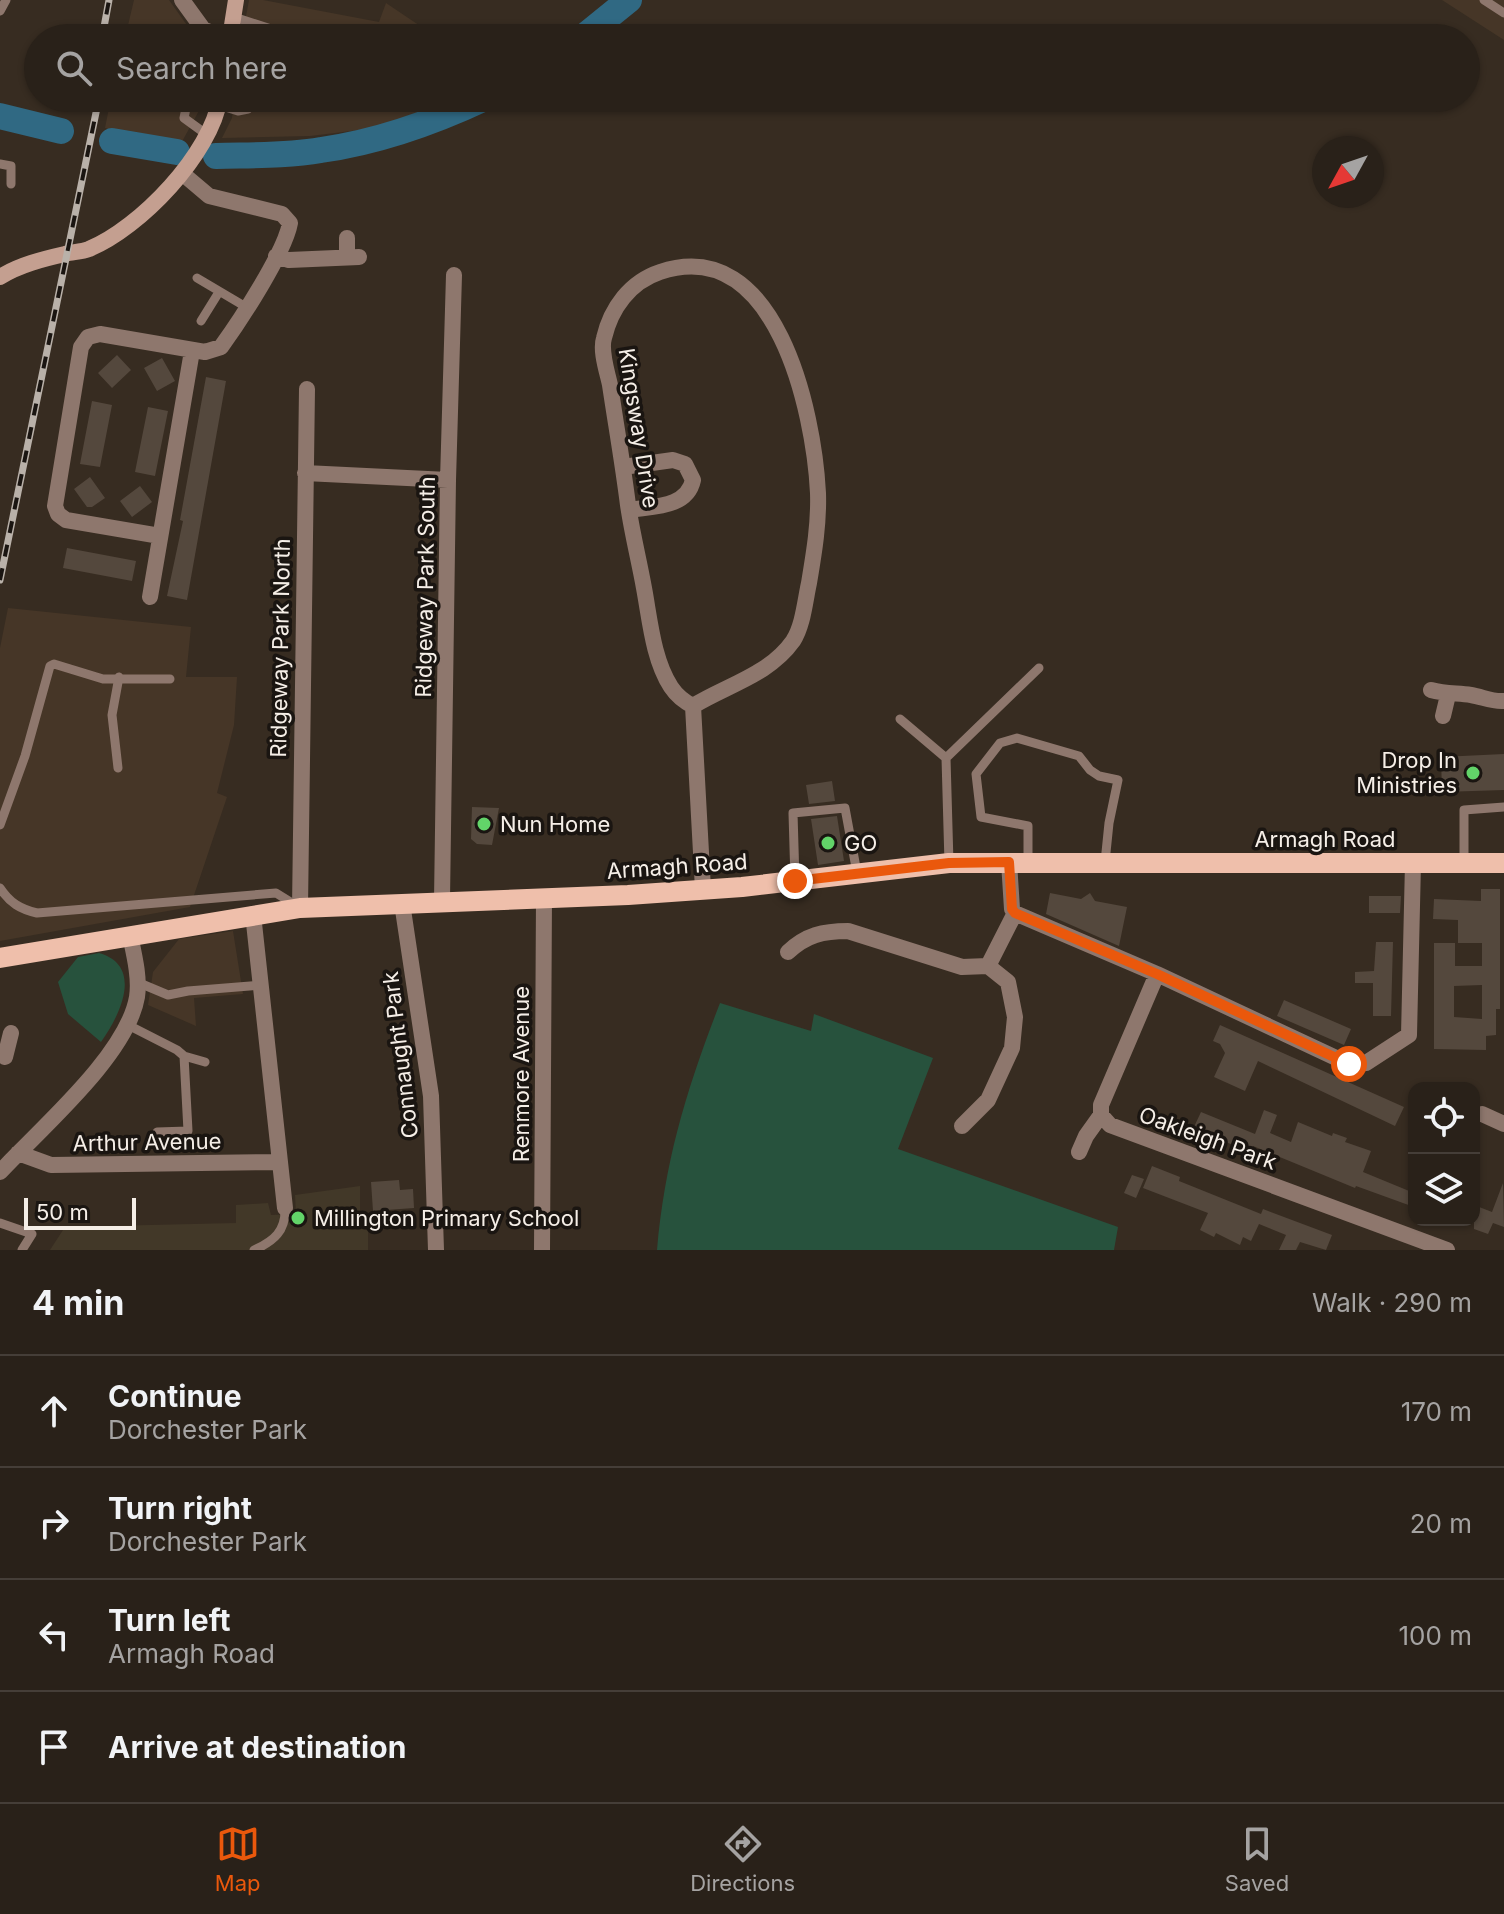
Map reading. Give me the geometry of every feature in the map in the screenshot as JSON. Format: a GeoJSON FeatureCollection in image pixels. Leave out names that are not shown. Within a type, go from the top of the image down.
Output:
{"type":"FeatureCollection","features":[{"type":"Feature","properties":{"kind":"main road"},"geometry":{"type":"LineString","coordinates":[[0,277],[30,264],[87,250],[125,226],[164,195],[188,167],[216,112]]}},
{"type":"Feature","properties":{"kind":"main road","name":"Armagh Road"},"geometry":{"type":"LineString","coordinates":[[0,958],[300,908],[703,889],[949,863],[1504,863]]}},
{"type":"Feature","properties":{"kind":"street"},"geometry":{"type":"LineString","coordinates":[[182,0],[199,24]]}},
{"type":"Feature","properties":{"kind":"street"},"geometry":{"type":"LineString","coordinates":[[160,536],[66,520],[58,514],[55,506],[81,347],[88,337],[100,334],[205,352],[221,347],[288,234],[290,223],[282,214],[209,196],[188,167]]}},
{"type":"Feature","properties":{"kind":"street"},"geometry":{"type":"LineString","coordinates":[[276,256],[289,260],[353,257],[347,238]]}},
{"type":"Feature","properties":{"kind":"street","name":"Kingsway Drive"},"geometry":{"type":"LineString","coordinates":[[693,265],[717,271],[741,285],[773,321],[790,352],[808,416],[813,448],[818,494],[816,544],[805,606],[795,639],[774,663],[693,706],[680,699],[669,685],[655,644],[623,467],[602,342],[612,311],[630,289],[652,275],[693,265]]}},
{"type":"Feature","properties":{"kind":"street","name":"Ridgeway Park South"},"geometry":{"type":"LineString","coordinates":[[442,900],[454,275]]}},
{"type":"Feature","properties":{"kind":"street"},"geometry":{"type":"LineString","coordinates":[[150,597],[192,351]]}},
{"type":"Feature","properties":{"kind":"street","name":"Ridgeway Park North"},"geometry":{"type":"LineString","coordinates":[[300,908],[307,389]]}},
{"type":"Feature","properties":{"kind":"street"},"geometry":{"type":"LineString","coordinates":[[623,467],[673,460],[685,464],[693,480],[686,496],[676,502],[629,510]]}},
{"type":"Feature","properties":{"kind":"street"},"geometry":{"type":"LineString","coordinates":[[305,473],[448,480]]}},
{"type":"Feature","properties":{"kind":"street"},"geometry":{"type":"LineString","coordinates":[[1431,690],[1448,695],[1504,701]]}},
{"type":"Feature","properties":{"kind":"street"},"geometry":{"type":"LineString","coordinates":[[1443,716],[1448,695]]}},
{"type":"Feature","properties":{"kind":"street"},"geometry":{"type":"LineString","coordinates":[[693,706],[703,889]]}},
{"type":"Feature","properties":{"kind":"street"},"geometry":{"type":"LineString","coordinates":[[1019,862],[1012,909],[1015,913],[1157,974],[1349,1064],[1366,1063],[1409,1035],[1413,863]]}},
{"type":"Feature","properties":{"kind":"street","name":"Renmore Avenue"},"geometry":{"type":"LineString","coordinates":[[542,1250],[544,897]]}},
{"type":"Feature","properties":{"kind":"street","name":"Connaught Park"},"geometry":{"type":"LineString","coordinates":[[402,903],[431,1096],[436,1250]]}},
{"type":"Feature","properties":{"kind":"street"},"geometry":{"type":"LineString","coordinates":[[988,966],[1015,913]]}},
{"type":"Feature","properties":{"kind":"street"},"geometry":{"type":"LineString","coordinates":[[253,914],[285,1208]]}},
{"type":"Feature","properties":{"kind":"street"},"geometry":{"type":"LineString","coordinates":[[788,952],[801,940],[828,931],[848,931],[962,967],[988,966],[1008,982],[1015,1017],[1012,1048],[988,1100],[962,1126]]}},
{"type":"Feature","properties":{"kind":"street"},"geometry":{"type":"LineString","coordinates":[[0,1172],[102,1065],[128,1025],[138,993],[130,935]]}},
{"type":"Feature","properties":{"kind":"street"},"geometry":{"type":"LineString","coordinates":[[1079,1152],[1101,1115],[1101,1105],[1157,974]]}},
{"type":"Feature","properties":{"kind":"street"},"geometry":{"type":"LineString","coordinates":[[1482,1114],[1504,1124]]}},
{"type":"Feature","properties":{"kind":"street","name":"Oakleigh Park"},"geometry":{"type":"LineString","coordinates":[[1101,1115],[1110,1125],[1447,1250]]}},
{"type":"Feature","properties":{"kind":"street","name":"Arthur Avenue"},"geometry":{"type":"LineString","coordinates":[[18,1153],[51,1165],[279,1162]]}},
{"type":"Feature","properties":{"kind":"lane"},"geometry":{"type":"LineString","coordinates":[[0,11],[6,0]]}},
{"type":"Feature","properties":{"kind":"lane"},"geometry":{"type":"LineString","coordinates":[[1484,0],[1504,13]]}},
{"type":"Feature","properties":{"kind":"lane"},"geometry":{"type":"LineString","coordinates":[[235,8],[269,24]]}},
{"type":"Feature","properties":{"kind":"lane"},"geometry":{"type":"LineString","coordinates":[[185,112],[184,118],[206,134]]}},
{"type":"Feature","properties":{"kind":"lane"},"geometry":{"type":"LineString","coordinates":[[0,164],[11,166],[11,184]]}},
{"type":"Feature","properties":{"kind":"lane"},"geometry":{"type":"LineString","coordinates":[[197,278],[246,307]]}},
{"type":"Feature","properties":{"kind":"lane"},"geometry":{"type":"LineString","coordinates":[[201,321],[219,292]]}},
{"type":"Feature","properties":{"kind":"lane"},"geometry":{"type":"LineString","coordinates":[[0,825],[25,756],[50,666],[54,664],[103,679],[170,679]]}},
{"type":"Feature","properties":{"kind":"lane"},"geometry":{"type":"LineString","coordinates":[[949,863],[946,758],[1039,668]]}},
{"type":"Feature","properties":{"kind":"lane"},"geometry":{"type":"LineString","coordinates":[[118,768],[112,715],[119,677]]}},
{"type":"Feature","properties":{"kind":"lane"},"geometry":{"type":"LineString","coordinates":[[900,719],[946,758]]}},
{"type":"Feature","properties":{"kind":"lane"},"geometry":{"type":"LineString","coordinates":[[1019,862],[1028,826],[981,817],[976,774],[1000,743],[1017,738],[1079,756],[1099,776],[1118,780],[1105,862]]}},
{"type":"Feature","properties":{"kind":"lane"},"geometry":{"type":"LineString","coordinates":[[1464,862],[1464,810],[1504,807]]}},
{"type":"Feature","properties":{"kind":"lane"},"geometry":{"type":"LineString","coordinates":[[795,881],[793,813],[845,808],[857,873]]}},
{"type":"Feature","properties":{"kind":"lane"},"geometry":{"type":"LineString","coordinates":[[0,888],[3,899],[37,913],[276,893],[300,908]]}},
{"type":"Feature","properties":{"kind":"lane"},"geometry":{"type":"LineString","coordinates":[[137,982],[168,995],[261,985]]}},
{"type":"Feature","properties":{"kind":"lane"},"geometry":{"type":"LineString","coordinates":[[128,1025],[184,1056],[205,1062]]}},
{"type":"Feature","properties":{"kind":"lane"},"geometry":{"type":"LineString","coordinates":[[157,1132],[188,1131],[184,1056]]}},
{"type":"Feature","properties":{"kind":"lane"},"geometry":{"type":"LineString","coordinates":[[254,1250],[277,1237],[285,1208]]}},
{"type":"Feature","properties":{"kind":"lane"},"geometry":{"type":"LineString","coordinates":[[0,1223],[32,1234],[22,1250]]}},
{"type":"Feature","properties":{"kind":"shaded area"},"geometry":{"type":"Polygon","coordinates":[[[134,0],[169,0],[186,24],[128,24],[134,0]]]}},
{"type":"Feature","properties":{"kind":"shaded area"},"geometry":{"type":"Polygon","coordinates":[[[249,0],[263,0],[379,22],[386,3],[417,24],[245,24],[249,0]]]}},
{"type":"Feature","properties":{"kind":"shaded area"},"geometry":{"type":"Polygon","coordinates":[[[1442,0],[1504,0],[1504,40],[1442,0]]]}},
{"type":"Feature","properties":{"kind":"shaded area"},"geometry":{"type":"Polygon","coordinates":[[[108,112],[198,112],[179,147],[175,143],[105,128],[108,112]]]}},
{"type":"Feature","properties":{"kind":"shaded area"},"geometry":{"type":"Polygon","coordinates":[[[233,112],[423,112],[376,128],[310,136],[222,138],[233,112]]]}},
{"type":"Feature","properties":{"kind":"shaded area"},"geometry":{"type":"Polygon","coordinates":[[[8,608],[191,627],[186,677],[237,677],[234,725],[217,793],[227,797],[190,907],[0,941],[0,648],[8,608]]]}},
{"type":"Feature","properties":{"kind":"shaded area"},"geometry":{"type":"Polygon","coordinates":[[[233,931],[243,994],[194,998],[196,1026],[148,1005],[153,972],[179,939],[233,931]]]}},
{"type":"Feature","properties":{"kind":"shaded area","name":"Millington Primary School"},"geometry":{"type":"Polygon","coordinates":[[[360,1186],[360,1218],[368,1217],[368,1250],[50,1250],[65,1227],[236,1223],[236,1205],[268,1203],[271,1215],[296,1214],[295,1195],[360,1186]]]}},
{"type":"Feature","properties":{"kind":"green space"},"geometry":{"type":"Polygon","coordinates":[[[99,953],[113,960],[125,980],[115,1019],[101,1042],[68,1014],[58,982],[78,957],[99,953]]]}},
{"type":"Feature","properties":{"kind":"green space"},"geometry":{"type":"Polygon","coordinates":[[[720,1003],[811,1031],[814,1014],[933,1058],[898,1149],[1118,1227],[1114,1250],[657,1250],[679,1124],[720,1003]]]}},
{"type":"Feature","properties":{"kind":"building"},"geometry":{"type":"Polygon","coordinates":[[[117,355],[131,370],[112,388],[98,373],[117,355]]]}},
{"type":"Feature","properties":{"kind":"building"},"geometry":{"type":"Polygon","coordinates":[[[162,358],[175,381],[157,391],[144,368],[162,358]]]}},
{"type":"Feature","properties":{"kind":"building"},"geometry":{"type":"Polygon","coordinates":[[[206,377],[226,381],[187,600],[167,596],[183,521],[180,520],[206,377]]]}},
{"type":"Feature","properties":{"kind":"building"},"geometry":{"type":"Polygon","coordinates":[[[92,401],[112,405],[100,467],[80,464],[92,401]]]}},
{"type":"Feature","properties":{"kind":"building"},"geometry":{"type":"Polygon","coordinates":[[[148,407],[168,411],[155,476],[135,472],[148,407]]]}},
{"type":"Feature","properties":{"kind":"building"},"geometry":{"type":"Polygon","coordinates":[[[90,477],[105,498],[87,507],[74,489],[90,477]]]}},
{"type":"Feature","properties":{"kind":"building"},"geometry":{"type":"Polygon","coordinates":[[[140,486],[152,502],[132,517],[120,501],[140,486]]]}},
{"type":"Feature","properties":{"kind":"building"},"geometry":{"type":"Polygon","coordinates":[[[67,548],[136,561],[132,581],[63,568],[67,548]]]}},
{"type":"Feature","properties":{"kind":"building","name":"Drop In Ministries"},"geometry":{"type":"Polygon","coordinates":[[[1504,754],[1504,790],[1442,792],[1441,757],[1504,754]]]}},
{"type":"Feature","properties":{"kind":"building"},"geometry":{"type":"Polygon","coordinates":[[[832,781],[835,801],[809,804],[806,785],[832,781]]]}},
{"type":"Feature","properties":{"kind":"building","name":"Nun Home"},"geometry":{"type":"Polygon","coordinates":[[[472,807],[499,808],[492,845],[477,844],[471,839],[472,807]]]}},
{"type":"Feature","properties":{"kind":"building"},"geometry":{"type":"Polygon","coordinates":[[[837,816],[844,861],[818,865],[811,819],[837,816]]]}},
{"type":"Feature","properties":{"kind":"building"},"geometry":{"type":"Polygon","coordinates":[[[1481,889],[1500,889],[1500,1009],[1496,1009],[1496,1035],[1486,1036],[1486,1050],[1434,1049],[1434,943],[1455,943],[1455,966],[1482,966],[1482,943],[1458,943],[1458,920],[1433,919],[1434,899],[1481,901],[1481,889]],[[1482,985],[1454,986],[1454,1017],[1482,1019],[1482,985]]]}},
{"type":"Feature","properties":{"kind":"building"},"geometry":{"type":"Polygon","coordinates":[[[1050,893],[1081,899],[1090,893],[1095,901],[1127,907],[1119,946],[1046,914],[1050,893]]]}},
{"type":"Feature","properties":{"kind":"building"},"geometry":{"type":"Polygon","coordinates":[[[1369,896],[1401,896],[1400,913],[1369,913],[1369,896]]]}},
{"type":"Feature","properties":{"kind":"building"},"geometry":{"type":"Polygon","coordinates":[[[1376,942],[1393,942],[1391,1016],[1373,1016],[1373,983],[1355,983],[1355,972],[1374,971],[1376,942]]]}},
{"type":"Feature","properties":{"kind":"building"},"geometry":{"type":"Polygon","coordinates":[[[1284,1000],[1351,1029],[1344,1045],[1277,1016],[1284,1000]]]}},
{"type":"Feature","properties":{"kind":"building"},"geometry":{"type":"Polygon","coordinates":[[[1220,1025],[1404,1107],[1395,1126],[1258,1061],[1245,1091],[1214,1077],[1225,1053],[1220,1044],[1213,1041],[1220,1025]]]}},
{"type":"Feature","properties":{"kind":"building"},"geometry":{"type":"Polygon","coordinates":[[[1264,1110],[1277,1115],[1270,1133],[1291,1142],[1298,1122],[1332,1136],[1333,1133],[1347,1138],[1345,1142],[1371,1151],[1363,1172],[1408,1191],[1408,1205],[1355,1188],[1253,1146],[1251,1152],[1193,1129],[1201,1112],[1255,1134],[1264,1110]]]}},
{"type":"Feature","properties":{"kind":"building"},"geometry":{"type":"Polygon","coordinates":[[[1152,1166],[1180,1177],[1179,1181],[1261,1214],[1263,1209],[1332,1235],[1326,1250],[1300,1242],[1296,1250],[1279,1250],[1286,1235],[1259,1224],[1251,1241],[1243,1237],[1240,1245],[1216,1233],[1214,1237],[1200,1230],[1208,1213],[1143,1188],[1152,1166]]]}},
{"type":"Feature","properties":{"kind":"building"},"geometry":{"type":"Polygon","coordinates":[[[1132,1175],[1144,1179],[1136,1198],[1124,1193],[1132,1175]]]}},
{"type":"Feature","properties":{"kind":"building"},"geometry":{"type":"Polygon","coordinates":[[[399,1180],[400,1190],[413,1189],[414,1208],[373,1211],[371,1182],[399,1180]]]}},
{"type":"Feature","properties":{"kind":"building"},"geometry":{"type":"Polygon","coordinates":[[[1503,1183],[1504,1227],[1493,1223],[1488,1234],[1474,1229],[1474,1226],[1480,1226],[1480,1207],[1492,1212],[1503,1183]]]}},
{"type":"Feature","properties":{"kind":"waterway"},"geometry":{"type":"LineString","coordinates":[[599,24],[629,0]]}},
{"type":"Feature","properties":{"kind":"waterway"},"geometry":{"type":"LineString","coordinates":[[216,156],[295,153],[364,142],[453,112]]}},
{"type":"Feature","properties":{"kind":"waterway"},"geometry":{"type":"LineString","coordinates":[[0,116],[61,131]]}},
{"type":"Feature","properties":{"kind":"waterway"},"geometry":{"type":"LineString","coordinates":[[112,141],[177,152]]}},
{"type":"Feature","properties":{"kind":"railway"},"geometry":{"type":"LineString","coordinates":[[105,24],[109,0]]}},
{"type":"Feature","properties":{"kind":"railway"},"geometry":{"type":"LineString","coordinates":[[0,580],[96,112]]}},
{"type":"Feature","properties":{"kind":"place","name":"Drop In Ministries"},"geometry":{"type":"Point","coordinates":[1473,773]}},
{"type":"Feature","properties":{"kind":"place","name":"Nun Home"},"geometry":{"type":"Point","coordinates":[484,824]}},
{"type":"Feature","properties":{"kind":"place","name":"GO"},"geometry":{"type":"Point","coordinates":[828,843]}},
{"type":"Feature","properties":{"kind":"place","name":"Millington Primary School"},"geometry":{"type":"Point","coordinates":[298,1218]}},
{"type":"Feature","properties":{"kind":"route"},"geometry":{"type":"LineString","coordinates":[[795,881],[949,863],[1009,862],[1012,909],[1015,913],[1157,974],[1349,1064]]}}]}
